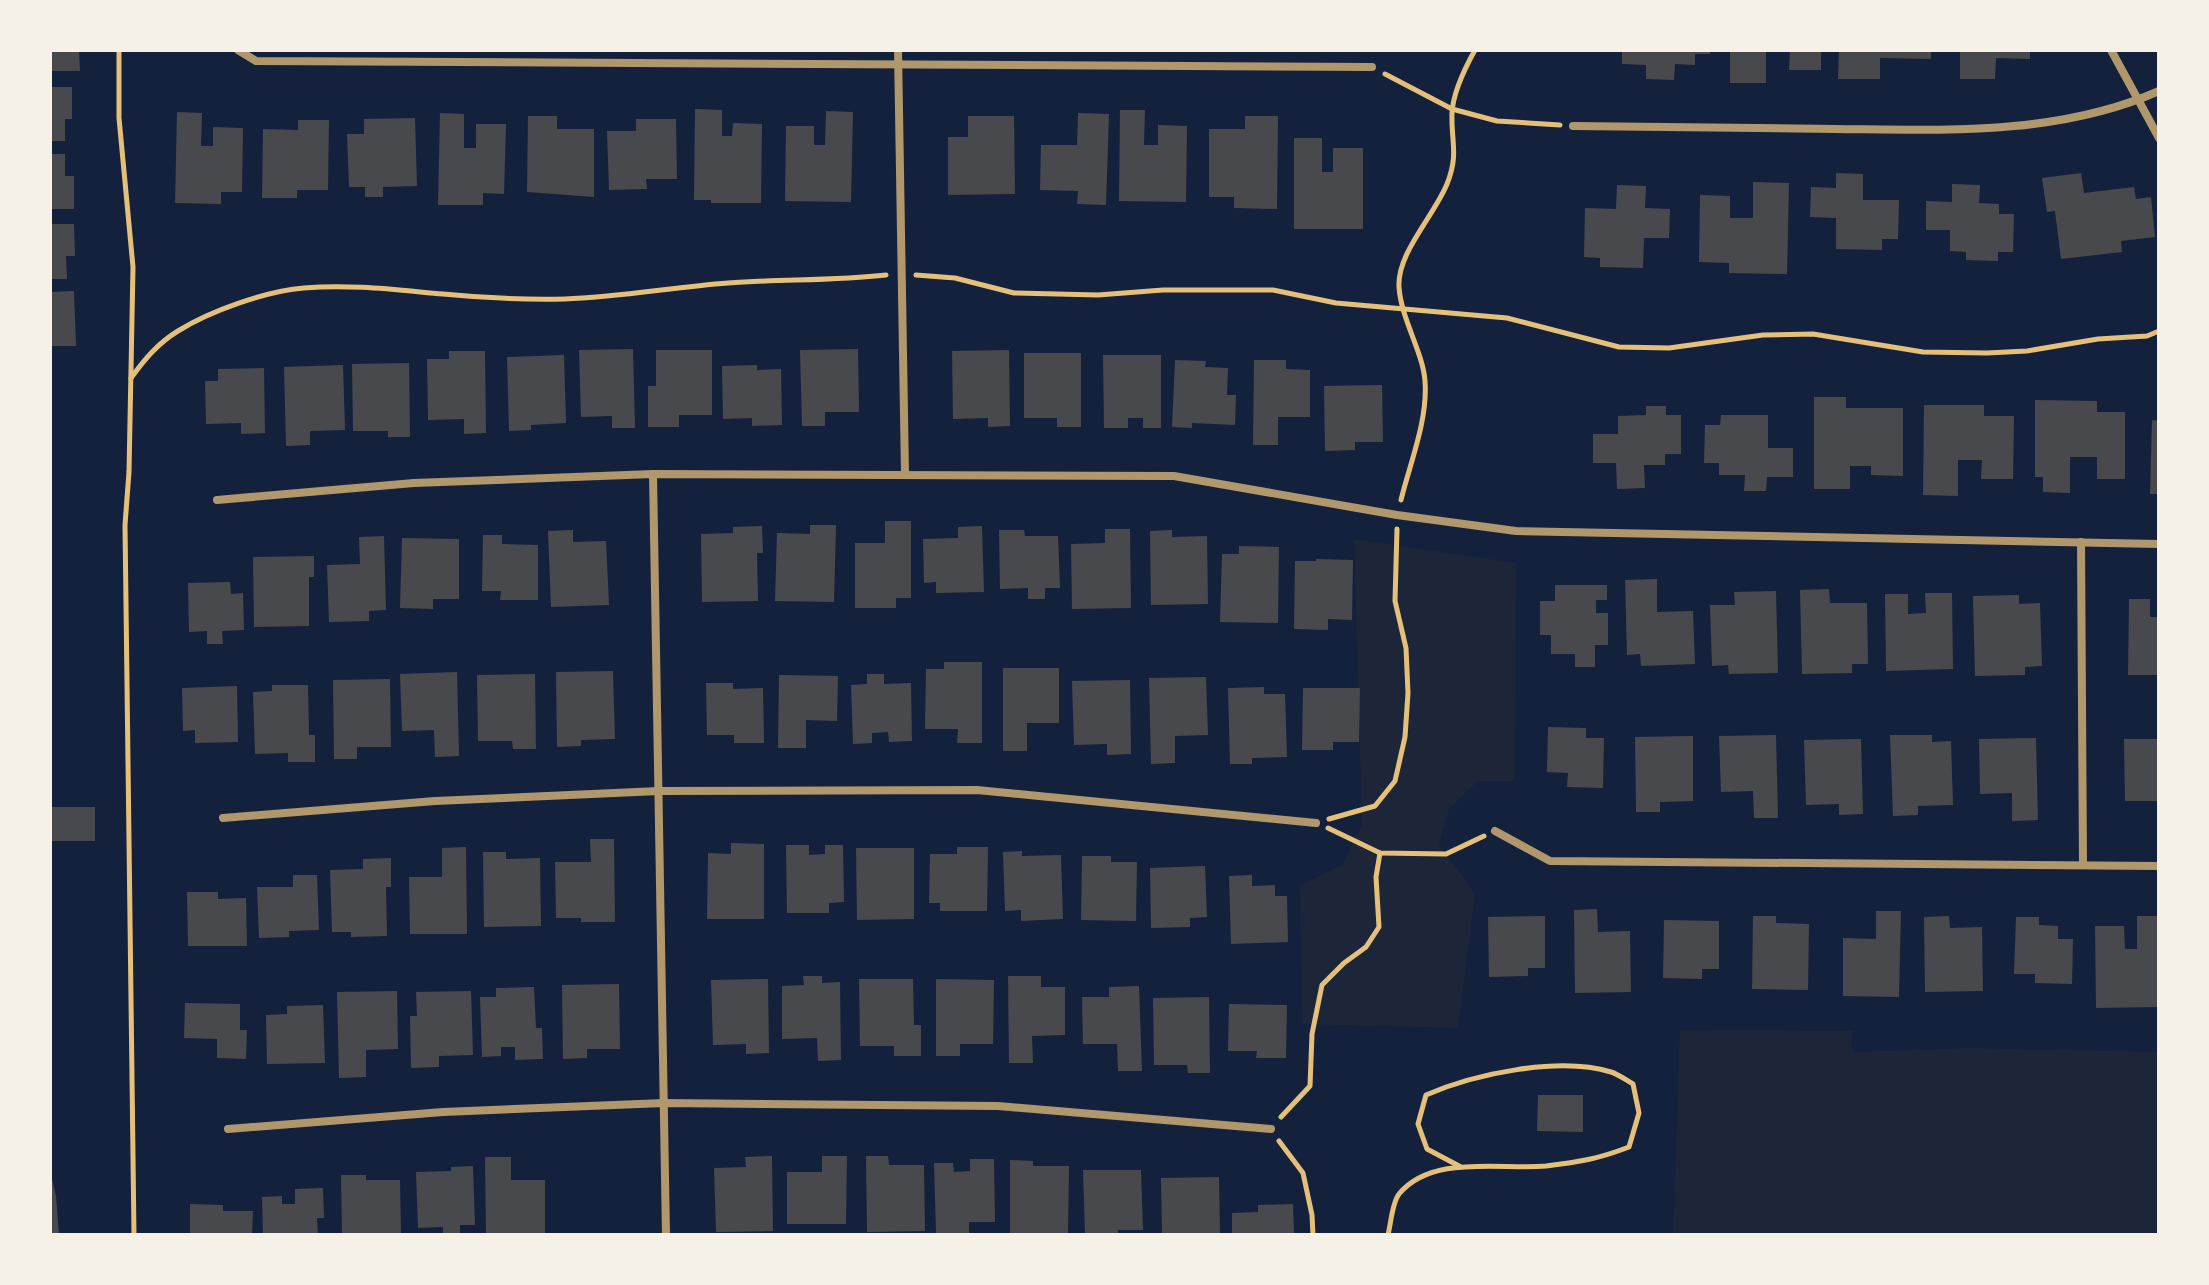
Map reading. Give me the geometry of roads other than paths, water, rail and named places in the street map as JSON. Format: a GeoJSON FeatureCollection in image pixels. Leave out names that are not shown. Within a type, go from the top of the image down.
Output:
{"type":"FeatureCollection","features":[{"type":"Feature","properties":{"kind":"street"},"geometry":{"type":"LineString","coordinates":[[238,50],[256,61],[1372,67]]}},
{"type":"Feature","properties":{"kind":"street"},"geometry":{"type":"LineString","coordinates":[[898,50],[905,474]]}},
{"type":"Feature","properties":{"kind":"street"},"geometry":{"type":"LineString","coordinates":[[2111,50],[2159,138]]}},
{"type":"Feature","properties":{"kind":"street"},"geometry":{"type":"LineString","coordinates":[[1573,126],[1962,129],[2041,125],[2138,100],[2159,91]]}},
{"type":"Feature","properties":{"kind":"street"},"geometry":{"type":"LineString","coordinates":[[653,474],[666,1235]]}},
{"type":"Feature","properties":{"kind":"street"},"geometry":{"type":"LineString","coordinates":[[217,500],[414,483],[653,474],[1174,476],[1397,515],[1516,531],[2159,544]]}},
{"type":"Feature","properties":{"kind":"street"},"geometry":{"type":"LineString","coordinates":[[2081,542],[2083,865]]}},
{"type":"Feature","properties":{"kind":"street"},"geometry":{"type":"LineString","coordinates":[[223,818],[435,801],[659,791],[977,790],[1316,823]]}},
{"type":"Feature","properties":{"kind":"street"},"geometry":{"type":"LineString","coordinates":[[1495,831],[1550,861],[2159,866]]}},
{"type":"Feature","properties":{"kind":"street"},"geometry":{"type":"LineString","coordinates":[[228,1129],[443,1112],[664,1103],[998,1106],[1271,1129]]}}]}
